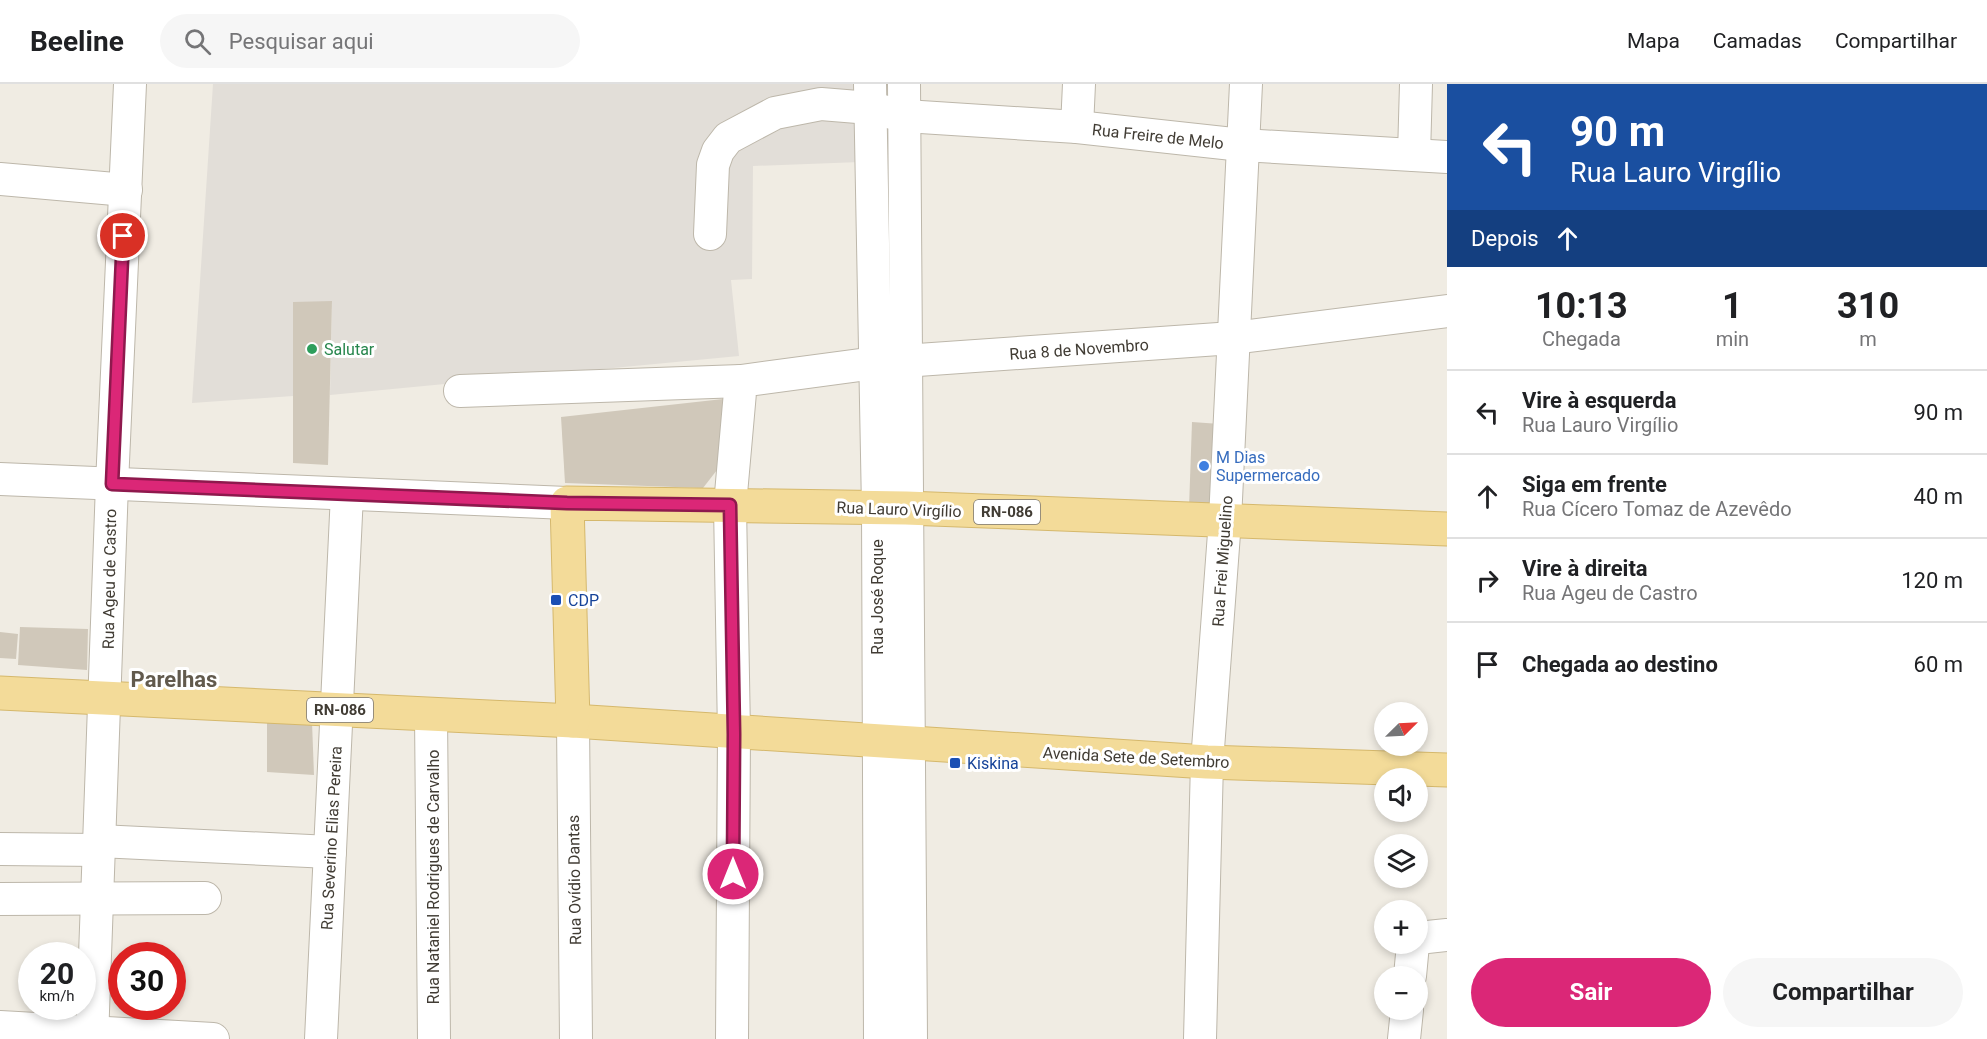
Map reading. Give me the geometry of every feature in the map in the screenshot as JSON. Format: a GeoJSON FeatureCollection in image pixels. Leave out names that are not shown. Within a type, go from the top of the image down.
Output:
{"type":"FeatureCollection","features":[{"type":"Feature","properties":{"kind":"main road","name":"Rua Lauro Virgílio"},"geometry":{"type":"LineString","coordinates":[[567,503],[892,508],[1447,529]]}},
{"type":"Feature","properties":{"kind":"main road"},"geometry":{"type":"LineString","coordinates":[[567,503],[573,721]]}},
{"type":"Feature","properties":{"kind":"main road","name":"RN-086"},"geometry":{"type":"LineString","coordinates":[[0,693],[573,721]]}},
{"type":"Feature","properties":{"kind":"main road","name":"Avenida Sete de Setembro"},"geometry":{"type":"LineString","coordinates":[[573,721],[734,734],[877,740],[1207,762],[1447,770]]}},
{"type":"Feature","properties":{"kind":"street","name":"Rua Ageu de Castro"},"geometry":{"type":"LineString","coordinates":[[92,1036],[112,484],[130,84]]}},
{"type":"Feature","properties":{"kind":"street","name":"Rua José Roque"},"geometry":{"type":"LineString","coordinates":[[880,1039],[877,740],[892,508],[906,361],[904,84]]}},
{"type":"Feature","properties":{"kind":"street"},"geometry":{"type":"LineString","coordinates":[[1077,127],[1078,84]]}},
{"type":"Feature","properties":{"kind":"street","name":"Rua Frei Miguelino"},"geometry":{"type":"LineString","coordinates":[[1200,1039],[1207,762],[1225,520],[1246,84]]}},
{"type":"Feature","properties":{"kind":"street"},"geometry":{"type":"LineString","coordinates":[[1414,155],[1416,84]]}},
{"type":"Feature","properties":{"kind":"street","name":"Rua José Roque"},"geometry":{"type":"LineString","coordinates":[[870,96],[874,363],[892,508],[910,743],[911,1039]]}},
{"type":"Feature","properties":{"kind":"street","name":"Rua Freire de Melo"},"geometry":{"type":"LineString","coordinates":[[710,234],[713,165],[718,151],[728,138],[775,113],[799,106],[839,103],[870,96],[905,116],[1077,127],[1242,145],[1447,157]]}},
{"type":"Feature","properties":{"kind":"street"},"geometry":{"type":"LineString","coordinates":[[0,179],[126,190]]}},
{"type":"Feature","properties":{"kind":"street","name":"Rua 8 de Novembro"},"geometry":{"type":"LineString","coordinates":[[460,391],[741,381],[874,363],[1233,338],[1447,311]]}},
{"type":"Feature","properties":{"kind":"street"},"geometry":{"type":"LineString","coordinates":[[732,1039],[734,734],[730,505],[736,412],[741,381]]}},
{"type":"Feature","properties":{"kind":"street"},"geometry":{"type":"LineString","coordinates":[[0,479],[567,503]]}},
{"type":"Feature","properties":{"kind":"street","name":"Rua Severino Elias Pereira"},"geometry":{"type":"LineString","coordinates":[[321,1039],[347,494]]}},
{"type":"Feature","properties":{"kind":"street","name":"Rua Nataniel Rodrigues de Carvalho"},"geometry":{"type":"LineString","coordinates":[[432,714],[434,1039]]}},
{"type":"Feature","properties":{"kind":"street","name":"Rua Ovídio Dantas"},"geometry":{"type":"LineString","coordinates":[[573,721],[576,1039]]}},
{"type":"Feature","properties":{"kind":"street"},"geometry":{"type":"LineString","coordinates":[[0,849],[99,846],[330,852]]}},
{"type":"Feature","properties":{"kind":"street"},"geometry":{"type":"LineString","coordinates":[[0,899],[205,898]]}},
{"type":"Feature","properties":{"kind":"street"},"geometry":{"type":"LineString","coordinates":[[1428,937],[1447,935]]}},
{"type":"Feature","properties":{"kind":"street"},"geometry":{"type":"LineString","coordinates":[[878,940],[910,941]]}},
{"type":"Feature","properties":{"kind":"street"},"geometry":{"type":"LineString","coordinates":[[1404,1039],[1406,1020]]}},
{"type":"Feature","properties":{"kind":"street"},"geometry":{"type":"LineString","coordinates":[[0,1027],[92,1036],[213,1039]]}},
{"type":"Feature","properties":{"kind":"shaded area"},"geometry":{"type":"Polygon","coordinates":[[[213,84],[861,84],[860,162],[753,166],[752,279],[731,280],[739,356],[330,395],[332,302],[294,302],[293,396],[192,403],[213,84]]]}},
{"type":"Feature","properties":{"kind":"building","name":"Salutar"},"geometry":{"type":"Polygon","coordinates":[[[332,301],[328,465],[293,463],[293,302],[332,301]]]}},
{"type":"Feature","properties":{"kind":"building"},"geometry":{"type":"Polygon","coordinates":[[[723,399],[717,470],[703,488],[565,483],[561,417],[723,399]]]}},
{"type":"Feature","properties":{"kind":"building","name":"M Dias Supermercado"},"geometry":{"type":"Polygon","coordinates":[[[1192,422],[1220,424],[1216,509],[1189,508],[1192,422]]]}},
{"type":"Feature","properties":{"kind":"building"},"geometry":{"type":"Polygon","coordinates":[[[20,627],[88,629],[87,670],[18,665],[20,627]]]}},
{"type":"Feature","properties":{"kind":"building"},"geometry":{"type":"Polygon","coordinates":[[[0,632],[18,634],[16,659],[0,658],[0,632]]]}},
{"type":"Feature","properties":{"kind":"building"},"geometry":{"type":"Polygon","coordinates":[[[267,721],[312,722],[314,775],[267,772],[267,721]]]}},
{"type":"Feature","properties":{"kind":"place","name":"Salutar"},"geometry":{"type":"Point","coordinates":[312,349]}},
{"type":"Feature","properties":{"kind":"place","name":"M Dias Supermercado"},"geometry":{"type":"Point","coordinates":[1204,466]}},
{"type":"Feature","properties":{"kind":"place","name":"CDP"},"geometry":{"type":"Point","coordinates":[556,600]}},
{"type":"Feature","properties":{"kind":"place","name":"Kiskina"},"geometry":{"type":"Point","coordinates":[955,763]}},
{"type":"Feature","properties":{"kind":"district","name":"Parelhas"},"geometry":{"type":"Point","coordinates":[174,679]}},
{"type":"Feature","properties":{"kind":"route"},"geometry":{"type":"LineString","coordinates":[[123,236],[112,484],[567,503],[730,505],[734,734],[733,874]]}}]}
